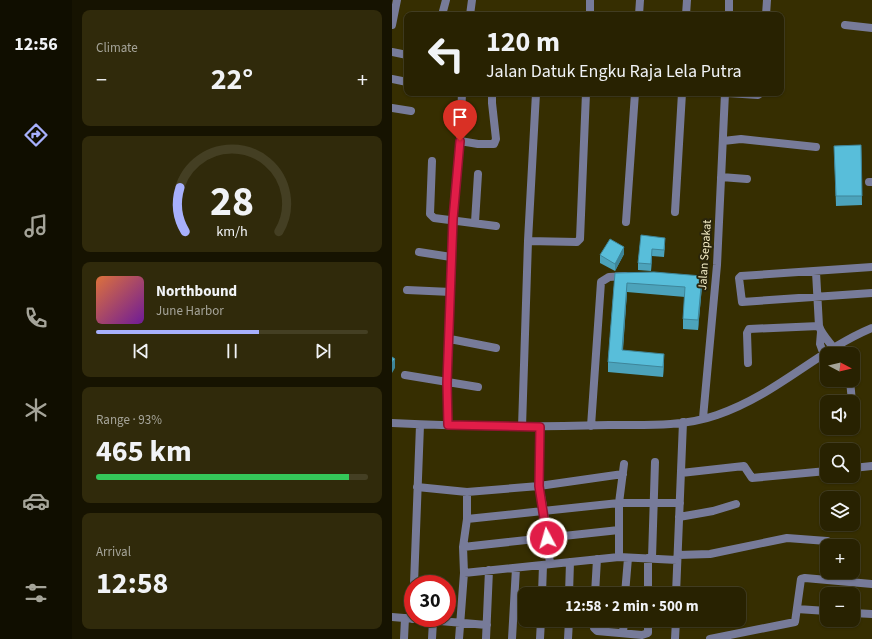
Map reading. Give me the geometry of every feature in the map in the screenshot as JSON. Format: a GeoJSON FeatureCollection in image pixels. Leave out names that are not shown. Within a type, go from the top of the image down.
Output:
{"type":"FeatureCollection","features":[{"type":"Feature","properties":{"kind":"street"},"geometry":{"type":"LineString","coordinates":[[392,25],[397,0]]}},
{"type":"Feature","properties":{"kind":"street"},"geometry":{"type":"LineString","coordinates":[[443,12],[446,0]]}},
{"type":"Feature","properties":{"kind":"street"},"geometry":{"type":"LineString","coordinates":[[470,12],[472,0]]}},
{"type":"Feature","properties":{"kind":"street"},"geometry":{"type":"LineString","coordinates":[[590,0],[590,12]]}},
{"type":"Feature","properties":{"kind":"street"},"geometry":{"type":"LineString","coordinates":[[639,12],[640,0]]}},
{"type":"Feature","properties":{"kind":"street"},"geometry":{"type":"LineString","coordinates":[[686,12],[687,0]]}},
{"type":"Feature","properties":{"kind":"street"},"geometry":{"type":"LineString","coordinates":[[728,12],[729,0]]}},
{"type":"Feature","properties":{"kind":"street"},"geometry":{"type":"LineString","coordinates":[[766,12],[767,0]]}},
{"type":"Feature","properties":{"kind":"street"},"geometry":{"type":"LineString","coordinates":[[845,25],[872,28]]}},
{"type":"Feature","properties":{"kind":"street"},"geometry":{"type":"LineString","coordinates":[[392,52],[404,54]]}},
{"type":"Feature","properties":{"kind":"street"},"geometry":{"type":"LineString","coordinates":[[392,79],[404,81]]}},
{"type":"Feature","properties":{"kind":"street"},"geometry":{"type":"LineString","coordinates":[[448,425],[447,383],[452,292],[451,257],[462,96]]}},
{"type":"Feature","properties":{"kind":"street"},"geometry":{"type":"LineString","coordinates":[[460,141],[478,144],[494,144],[496,132],[492,96]]}},
{"type":"Feature","properties":{"kind":"street"},"geometry":{"type":"LineString","coordinates":[[522,426],[528,241],[536,96]]}},
{"type":"Feature","properties":{"kind":"street"},"geometry":{"type":"LineString","coordinates":[[528,241],[577,242],[580,239],[586,96]]}},
{"type":"Feature","properties":{"kind":"street"},"geometry":{"type":"LineString","coordinates":[[626,222],[635,96]]}},
{"type":"Feature","properties":{"kind":"street"},"geometry":{"type":"LineString","coordinates":[[675,212],[682,96]]}},
{"type":"Feature","properties":{"kind":"street","name":"Jalan Sepakat"},"geometry":{"type":"LineString","coordinates":[[704,418],[717,265],[726,96]]}},
{"type":"Feature","properties":{"kind":"street"},"geometry":{"type":"LineString","coordinates":[[392,108],[411,111]]}},
{"type":"Feature","properties":{"kind":"street"},"geometry":{"type":"LineString","coordinates":[[723,141],[741,139],[816,147]]}},
{"type":"Feature","properties":{"kind":"street"},"geometry":{"type":"LineString","coordinates":[[432,161],[430,214],[434,218],[453,219],[496,226]]}},
{"type":"Feature","properties":{"kind":"street"},"geometry":{"type":"LineString","coordinates":[[475,222],[478,174]]}},
{"type":"Feature","properties":{"kind":"street"},"geometry":{"type":"LineString","coordinates":[[721,177],[747,179]]}},
{"type":"Feature","properties":{"kind":"street"},"geometry":{"type":"LineString","coordinates":[[419,252],[451,257]]}},
{"type":"Feature","properties":{"kind":"street"},"geometry":{"type":"LineString","coordinates":[[872,267],[741,276],[739,278],[741,301],[872,293]]}},
{"type":"Feature","properties":{"kind":"street"},"geometry":{"type":"LineString","coordinates":[[816,272],[821,347]]}},
{"type":"Feature","properties":{"kind":"street"},"geometry":{"type":"LineString","coordinates":[[591,426],[601,282],[609,277],[630,276]]}},
{"type":"Feature","properties":{"kind":"street"},"geometry":{"type":"LineString","coordinates":[[407,290],[452,292]]}},
{"type":"Feature","properties":{"kind":"street"},"geometry":{"type":"LineString","coordinates":[[840,347],[851,337],[872,328]]}},
{"type":"Feature","properties":{"kind":"street"},"geometry":{"type":"LineString","coordinates":[[748,363],[747,333],[749,329],[820,329]]}},
{"type":"Feature","properties":{"kind":"street"},"geometry":{"type":"LineString","coordinates":[[820,329],[833,347]]}},
{"type":"Feature","properties":{"kind":"street"},"geometry":{"type":"LineString","coordinates":[[450,339],[496,348]]}},
{"type":"Feature","properties":{"kind":"street"},"geometry":{"type":"LineString","coordinates":[[392,423],[420,425],[540,427],[683,422],[716,415],[749,402],[781,385],[820,358]]}},
{"type":"Feature","properties":{"kind":"street"},"geometry":{"type":"LineString","coordinates":[[405,375],[478,387]]}},
{"type":"Feature","properties":{"kind":"street"},"geometry":{"type":"LineString","coordinates":[[676,587],[683,422]]}},
{"type":"Feature","properties":{"kind":"street"},"geometry":{"type":"LineString","coordinates":[[414,575],[420,425]]}},
{"type":"Feature","properties":{"kind":"street"},"geometry":{"type":"LineString","coordinates":[[540,427],[539,486],[547,538],[546,565],[543,587]]}},
{"type":"Feature","properties":{"kind":"street"},"geometry":{"type":"LineString","coordinates":[[648,587],[655,462]]}},
{"type":"Feature","properties":{"kind":"street"},"geometry":{"type":"LineString","coordinates":[[619,557],[619,503],[624,464]]}},
{"type":"Feature","properties":{"kind":"street"},"geometry":{"type":"LineString","coordinates":[[681,473],[744,466],[752,478],[820,471]]}},
{"type":"Feature","properties":{"kind":"street"},"geometry":{"type":"LineString","coordinates":[[860,467],[872,466]]}},
{"type":"Feature","properties":{"kind":"street"},"geometry":{"type":"LineString","coordinates":[[418,488],[467,492],[539,486],[623,474]]}},
{"type":"Feature","properties":{"kind":"street"},"geometry":{"type":"LineString","coordinates":[[459,639],[464,573],[463,547],[467,519],[467,492]]}},
{"type":"Feature","properties":{"kind":"street"},"geometry":{"type":"LineString","coordinates":[[467,519],[619,503],[680,503]]}},
{"type":"Feature","properties":{"kind":"street"},"geometry":{"type":"LineString","coordinates":[[679,517],[713,511],[736,504]]}},
{"type":"Feature","properties":{"kind":"street"},"geometry":{"type":"LineString","coordinates":[[463,547],[619,530]]}},
{"type":"Feature","properties":{"kind":"street"},"geometry":{"type":"LineString","coordinates":[[464,573],[619,557],[650,558],[710,554],[787,538],[820,540]]}},
{"type":"Feature","properties":{"kind":"street"},"geometry":{"type":"LineString","coordinates":[[626,587],[628,558]]}},
{"type":"Feature","properties":{"kind":"street"},"geometry":{"type":"LineString","coordinates":[[595,587],[597,559]]}},
{"type":"Feature","properties":{"kind":"street"},"geometry":{"type":"LineString","coordinates":[[569,587],[570,562]]}},
{"type":"Feature","properties":{"kind":"street"},"geometry":{"type":"LineString","coordinates":[[512,639],[516,568]]}},
{"type":"Feature","properties":{"kind":"street"},"geometry":{"type":"LineString","coordinates":[[486,639],[489,570]]}},
{"type":"Feature","properties":{"kind":"street"},"geometry":{"type":"LineString","coordinates":[[710,639],[795,622],[801,579],[805,578],[872,584]]}},
{"type":"Feature","properties":{"kind":"street"},"geometry":{"type":"LineString","coordinates":[[797,608],[820,610]]}},
{"type":"Feature","properties":{"kind":"street"},"geometry":{"type":"LineString","coordinates":[[860,613],[872,614]]}},
{"type":"Feature","properties":{"kind":"street"},"geometry":{"type":"LineString","coordinates":[[392,617],[404,618]]}},
{"type":"Feature","properties":{"kind":"street"},"geometry":{"type":"LineString","coordinates":[[456,623],[487,624]]}},
{"type":"Feature","properties":{"kind":"street"},"geometry":{"type":"LineString","coordinates":[[404,639],[406,627]]}},
{"type":"Feature","properties":{"kind":"street"},"geometry":{"type":"LineString","coordinates":[[432,627],[432,639]]}},
{"type":"Feature","properties":{"kind":"street"},"geometry":{"type":"LineString","coordinates":[[540,639],[541,627]]}},
{"type":"Feature","properties":{"kind":"street"},"geometry":{"type":"LineString","coordinates":[[568,639],[569,627]]}},
{"type":"Feature","properties":{"kind":"street"},"geometry":{"type":"LineString","coordinates":[[594,627],[597,631],[646,634],[648,633],[648,627]]}},
{"type":"Feature","properties":{"kind":"street"},"geometry":{"type":"LineString","coordinates":[[623,627],[623,633]]}},
{"type":"Feature","properties":{"kind":"street"},"geometry":{"type":"LineString","coordinates":[[675,639],[676,627]]}},
{"type":"Feature","properties":{"kind":"building"},"geometry":{"type":"Polygon","coordinates":[[[861,145],[862,196],[836,196],[834,146],[861,145]]]}},
{"type":"Feature","properties":{"kind":"building"},"geometry":{"type":"Polygon","coordinates":[[[641,235],[665,238],[664,250],[652,249],[651,264],[638,263],[641,235]]]}},
{"type":"Feature","properties":{"kind":"building"},"geometry":{"type":"Polygon","coordinates":[[[610,239],[624,247],[615,264],[600,255],[610,239]]]}},
{"type":"Feature","properties":{"kind":"building"},"geometry":{"type":"Polygon","coordinates":[[[654,272],[702,276],[698,320],[683,319],[685,287],[627,283],[622,350],[664,354],[663,367],[608,362],[615,273],[654,272]]]}},
{"type":"Feature","properties":{"kind":"route"},"geometry":{"type":"LineString","coordinates":[[460,141],[451,257],[452,292],[447,383],[448,425],[540,427],[539,486],[547,538]]}}]}
